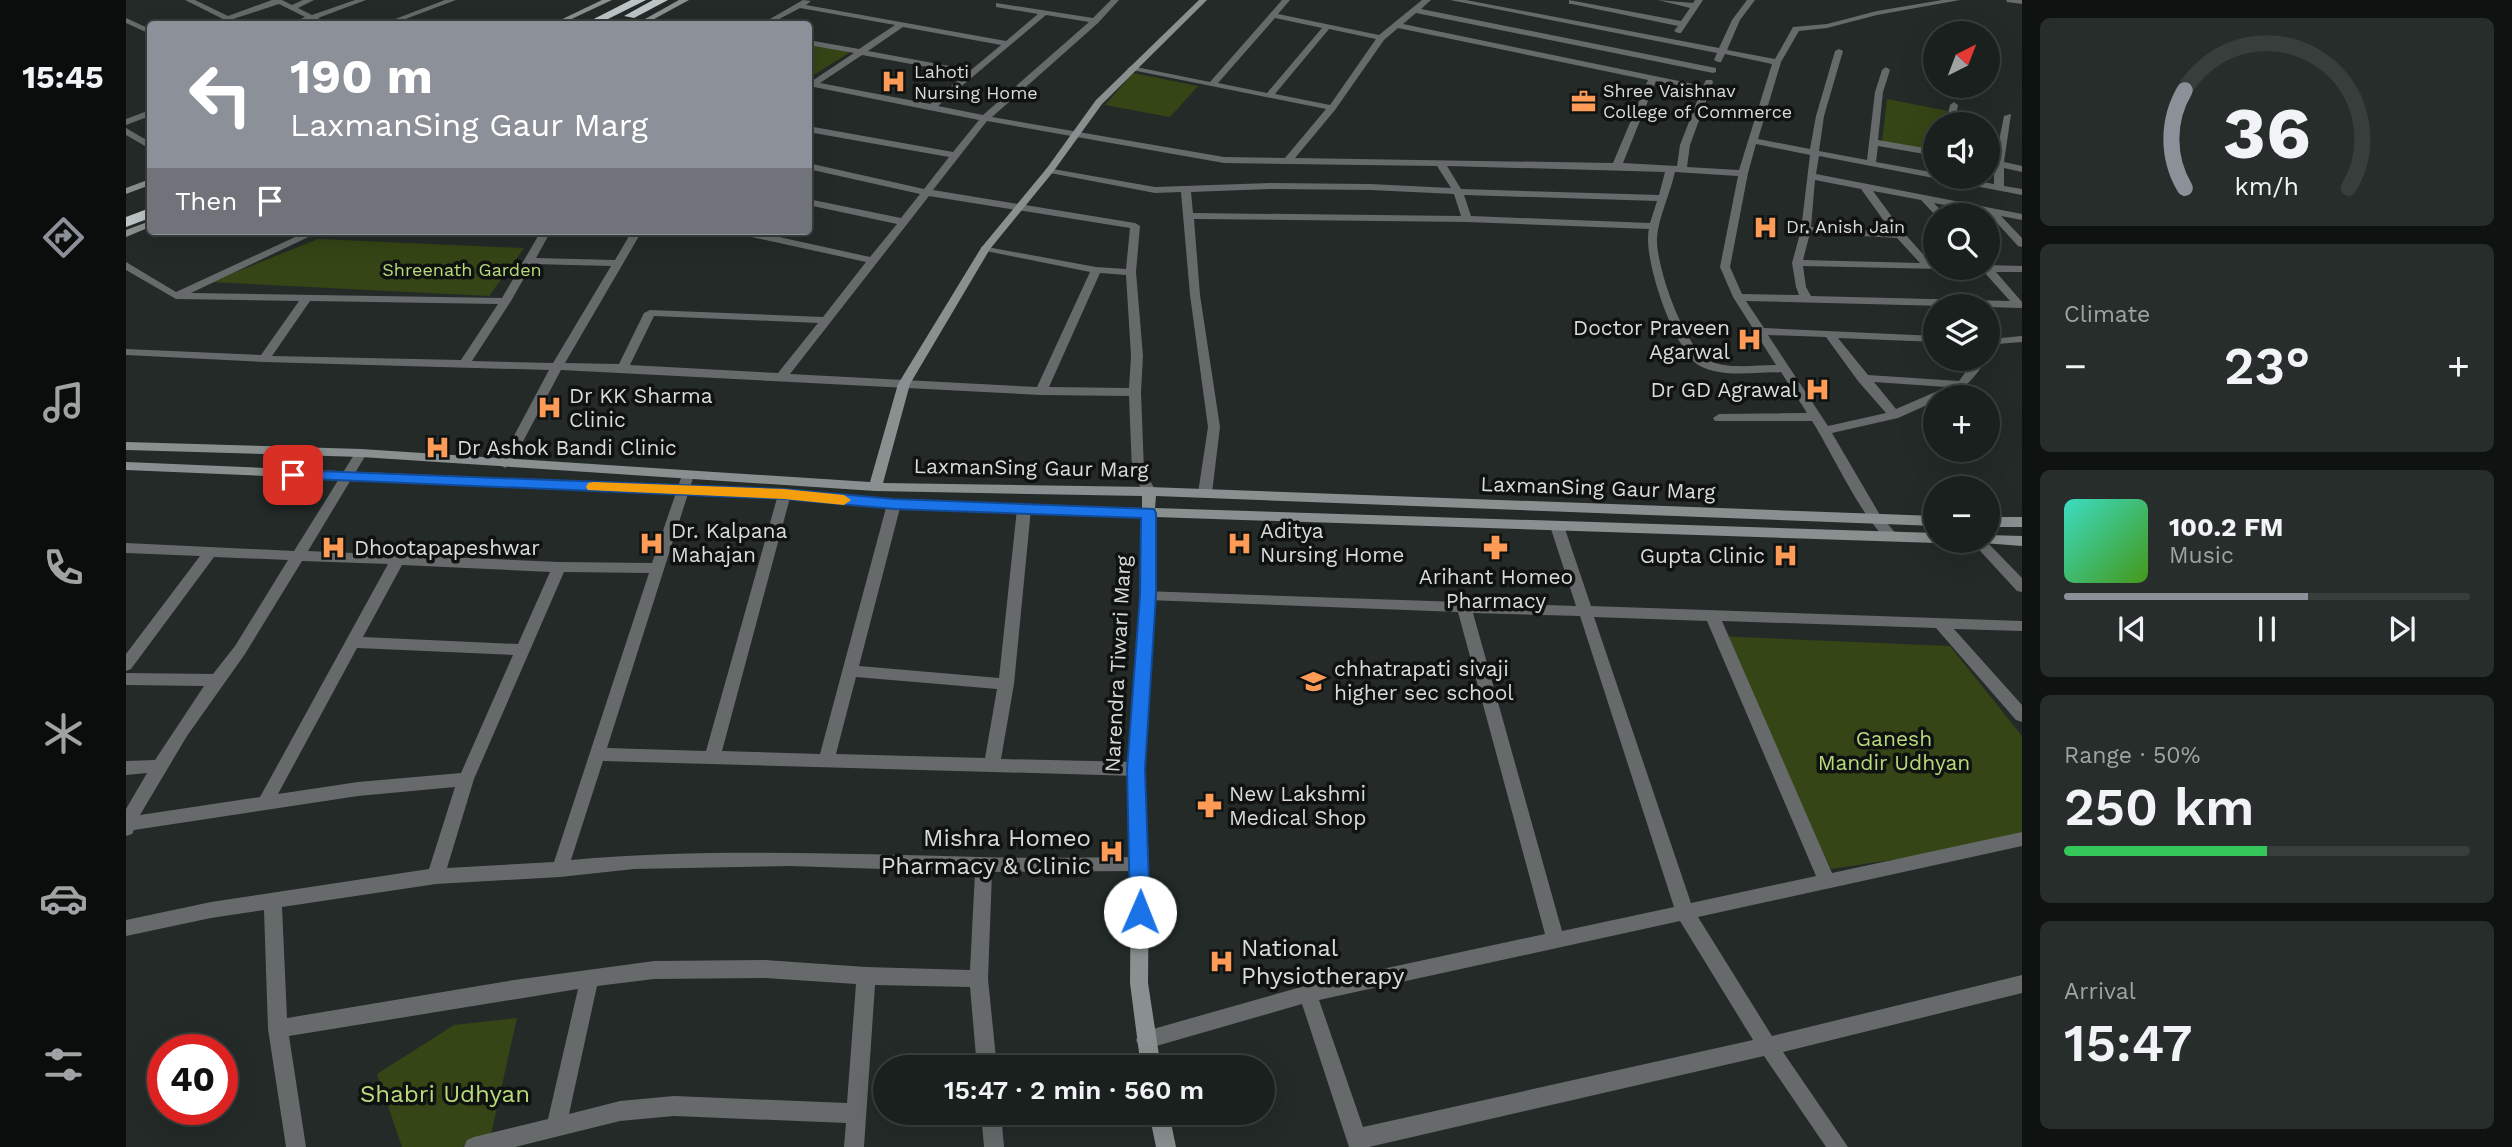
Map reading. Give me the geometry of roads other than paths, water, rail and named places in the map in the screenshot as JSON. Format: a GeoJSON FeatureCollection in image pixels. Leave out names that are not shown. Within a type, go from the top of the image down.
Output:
{"type":"FeatureCollection","features":[{"type":"Feature","properties":{"kind":"highway"},"geometry":{"type":"LineString","coordinates":[[596,21],[640,0]]}},
{"type":"Feature","properties":{"kind":"highway"},"geometry":{"type":"LineString","coordinates":[[620,21],[662,0]]}},
{"type":"Feature","properties":{"kind":"highway"},"geometry":{"type":"LineString","coordinates":[[642,21],[677,0]]}},
{"type":"Feature","properties":{"kind":"highway"},"geometry":{"type":"LineString","coordinates":[[126,211],[147,202]]}},
{"type":"Feature","properties":{"kind":"highway"},"geometry":{"type":"LineString","coordinates":[[126,222],[147,214]]}},
{"type":"Feature","properties":{"kind":"main road"},"geometry":{"type":"LineString","coordinates":[[562,21],[608,0]]}},
{"type":"Feature","properties":{"kind":"main road"},"geometry":{"type":"LineString","coordinates":[[643,21],[685,0]]}},
{"type":"Feature","properties":{"kind":"main road"},"geometry":{"type":"LineString","coordinates":[[875,487],[904,384],[986,248],[1050,170],[1099,102],[1203,0]]}},
{"type":"Feature","properties":{"kind":"main road"},"geometry":{"type":"LineString","coordinates":[[126,191],[147,183]]}},
{"type":"Feature","properties":{"kind":"main road"},"geometry":{"type":"LineString","coordinates":[[126,234],[147,225]]}},
{"type":"Feature","properties":{"kind":"main road","name":"LaxmanSing Gaur Marg"},"geometry":{"type":"LineString","coordinates":[[126,446],[361,453],[505,464],[894,504],[1923,537]]}},
{"type":"Feature","properties":{"kind":"main road","name":"LaxmanSing Gaur Marg"},"geometry":{"type":"LineString","coordinates":[[126,466],[348,477],[1149,491],[1923,520]]}},
{"type":"Feature","properties":{"kind":"main road","name":"Narendra Tiwari Marg"},"geometry":{"type":"LineString","coordinates":[[1149,491],[1148,595],[1136,769],[1140,864],[1139,984],[1149,1055]]}},
{"type":"Feature","properties":{"kind":"main road"},"geometry":{"type":"LineString","coordinates":[[2000,523],[2022,522]]}},
{"type":"Feature","properties":{"kind":"main road"},"geometry":{"type":"LineString","coordinates":[[2000,540],[2022,541]]}},
{"type":"Feature","properties":{"kind":"main road"},"geometry":{"type":"LineString","coordinates":[[1162,1125],[1166,1147]]}},
{"type":"Feature","properties":{"kind":"street"},"geometry":{"type":"LineString","coordinates":[[189,0],[227,19],[278,1],[318,21]]}},
{"type":"Feature","properties":{"kind":"street"},"geometry":{"type":"LineString","coordinates":[[291,8],[310,0]]}},
{"type":"Feature","properties":{"kind":"street"},"geometry":{"type":"LineString","coordinates":[[302,21],[362,0]]}},
{"type":"Feature","properties":{"kind":"street"},"geometry":{"type":"LineString","coordinates":[[394,21],[452,0]]}},
{"type":"Feature","properties":{"kind":"street"},"geometry":{"type":"LineString","coordinates":[[771,21],[808,0]]}},
{"type":"Feature","properties":{"kind":"street"},"geometry":{"type":"LineString","coordinates":[[783,375],[985,118],[1095,22],[1115,0]]}},
{"type":"Feature","properties":{"kind":"street"},"geometry":{"type":"LineString","coordinates":[[1212,85],[1286,0]]}},
{"type":"Feature","properties":{"kind":"street"},"geometry":{"type":"LineString","coordinates":[[1288,161],[1332,108],[1381,38],[1427,0]]}},
{"type":"Feature","properties":{"kind":"street"},"geometry":{"type":"LineString","coordinates":[[1454,0],[1777,62]]}},
{"type":"Feature","properties":{"kind":"street"},"geometry":{"type":"LineString","coordinates":[[1507,10],[1519,0]]}},
{"type":"Feature","properties":{"kind":"street"},"geometry":{"type":"LineString","coordinates":[[1613,11],[1623,0]]}},
{"type":"Feature","properties":{"kind":"street"},"geometry":{"type":"LineString","coordinates":[[1662,0],[1697,3]]}},
{"type":"Feature","properties":{"kind":"street"},"geometry":{"type":"LineString","coordinates":[[1751,0],[1736,20],[1713,70],[1664,198],[1652,238],[1658,274],[1674,318],[1697,359],[1713,366],[1784,368]]}},
{"type":"Feature","properties":{"kind":"street"},"geometry":{"type":"LineString","coordinates":[[1891,536],[1875,518],[1825,431],[1738,297],[1726,267],[1743,173],[1777,62],[1796,29],[1827,26],[1877,13],[1956,0]]}},
{"type":"Feature","properties":{"kind":"street"},"geometry":{"type":"LineString","coordinates":[[2010,0],[2022,2]]}},
{"type":"Feature","properties":{"kind":"street"},"geometry":{"type":"LineString","coordinates":[[1556,18],[1573,1],[1682,24]]}},
{"type":"Feature","properties":{"kind":"street"},"geometry":{"type":"LineString","coordinates":[[1672,40],[1697,3]]}},
{"type":"Feature","properties":{"kind":"street"},"geometry":{"type":"LineString","coordinates":[[999,5],[1095,22]]}},
{"type":"Feature","properties":{"kind":"street"},"geometry":{"type":"LineString","coordinates":[[800,6],[1006,43]]}},
{"type":"Feature","properties":{"kind":"street"},"geometry":{"type":"LineString","coordinates":[[1414,10],[1713,70]]}},
{"type":"Feature","properties":{"kind":"street"},"geometry":{"type":"LineString","coordinates":[[932,107],[1045,12]]}},
{"type":"Feature","properties":{"kind":"street"},"geometry":{"type":"LineString","coordinates":[[1273,15],[1381,38]]}},
{"type":"Feature","properties":{"kind":"street"},"geometry":{"type":"LineString","coordinates":[[126,20],[147,30]]}},
{"type":"Feature","properties":{"kind":"street"},"geometry":{"type":"LineString","coordinates":[[812,83],[902,24]]}},
{"type":"Feature","properties":{"kind":"street"},"geometry":{"type":"LineString","coordinates":[[1395,25],[1706,89]]}},
{"type":"Feature","properties":{"kind":"street"},"geometry":{"type":"LineString","coordinates":[[1269,96],[1326,27]]}},
{"type":"Feature","properties":{"kind":"street"},"geometry":{"type":"LineString","coordinates":[[812,43],[974,73]]}},
{"type":"Feature","properties":{"kind":"street"},"geometry":{"type":"LineString","coordinates":[[1807,300],[1801,287],[1797,263],[1806,230],[1821,116],[1839,51]]}},
{"type":"Feature","properties":{"kind":"street"},"geometry":{"type":"LineString","coordinates":[[1131,69],[1332,108]]}},
{"type":"Feature","properties":{"kind":"street"},"geometry":{"type":"LineString","coordinates":[[1871,164],[1879,92],[1886,70]]}},
{"type":"Feature","properties":{"kind":"street"},"geometry":{"type":"LineString","coordinates":[[1617,166],[1653,79]]}},
{"type":"Feature","properties":{"kind":"street"},"geometry":{"type":"LineString","coordinates":[[812,84],[1224,160],[1288,161],[1308,174],[1520,195],[1664,198]]}},
{"type":"Feature","properties":{"kind":"street"},"geometry":{"type":"LineString","coordinates":[[1953,112],[1954,105]]}},
{"type":"Feature","properties":{"kind":"street"},"geometry":{"type":"LineString","coordinates":[[126,122],[147,114]]}},
{"type":"Feature","properties":{"kind":"street"},"geometry":{"type":"LineString","coordinates":[[2000,141],[2008,116]]}},
{"type":"Feature","properties":{"kind":"street"},"geometry":{"type":"LineString","coordinates":[[812,130],[954,155]]}},
{"type":"Feature","properties":{"kind":"street"},"geometry":{"type":"LineString","coordinates":[[126,131],[147,144]]}},
{"type":"Feature","properties":{"kind":"street"},"geometry":{"type":"LineString","coordinates":[[1753,141],[1923,173]]}},
{"type":"Feature","properties":{"kind":"street"},"geometry":{"type":"LineString","coordinates":[[1873,142],[1923,151]]}},
{"type":"Feature","properties":{"kind":"street"},"geometry":{"type":"LineString","coordinates":[[1050,170],[1155,190],[1186,190],[1308,174],[1440,163],[1617,166],[1743,173]]}},
{"type":"Feature","properties":{"kind":"street"},"geometry":{"type":"LineString","coordinates":[[1440,163],[1457,190],[1466,219]]}},
{"type":"Feature","properties":{"kind":"street"},"geometry":{"type":"LineString","coordinates":[[2000,164],[2022,169]]}},
{"type":"Feature","properties":{"kind":"street"},"geometry":{"type":"LineString","coordinates":[[812,167],[925,192],[1019,205],[1135,226],[1131,272],[1138,356],[1135,392],[1138,471],[1149,491]]}},
{"type":"Feature","properties":{"kind":"street"},"geometry":{"type":"LineString","coordinates":[[1811,176],[1950,203]]}},
{"type":"Feature","properties":{"kind":"street"},"geometry":{"type":"LineString","coordinates":[[1864,186],[1900,235],[1923,258]]}},
{"type":"Feature","properties":{"kind":"street"},"geometry":{"type":"LineString","coordinates":[[2000,188],[2022,192]]}},
{"type":"Feature","properties":{"kind":"street"},"geometry":{"type":"LineString","coordinates":[[1186,190],[1198,326],[1214,427],[1205,493]]}},
{"type":"Feature","properties":{"kind":"street"},"geometry":{"type":"LineString","coordinates":[[1924,198],[1929,203]]}},
{"type":"Feature","properties":{"kind":"street"},"geometry":{"type":"LineString","coordinates":[[812,203],[903,222]]}},
{"type":"Feature","properties":{"kind":"street"},"geometry":{"type":"LineString","coordinates":[[2000,213],[2022,217]]}},
{"type":"Feature","properties":{"kind":"street"},"geometry":{"type":"LineString","coordinates":[[1189,216],[1466,219],[1656,226]]}},
{"type":"Feature","properties":{"kind":"street"},"geometry":{"type":"LineString","coordinates":[[2000,221],[2022,244]]}},
{"type":"Feature","properties":{"kind":"street"},"geometry":{"type":"LineString","coordinates":[[1806,230],[1900,235]]}},
{"type":"Feature","properties":{"kind":"street"},"geometry":{"type":"LineString","coordinates":[[176,296],[307,235]]}},
{"type":"Feature","properties":{"kind":"street"},"geometry":{"type":"LineString","coordinates":[[464,365],[506,302],[543,235]]}},
{"type":"Feature","properties":{"kind":"street"},"geometry":{"type":"LineString","coordinates":[[505,464],[556,368],[635,235]]}},
{"type":"Feature","properties":{"kind":"street"},"geometry":{"type":"LineString","coordinates":[[756,235],[872,260]]}},
{"type":"Feature","properties":{"kind":"street"},"geometry":{"type":"LineString","coordinates":[[986,248],[1096,270],[1131,272]]}},
{"type":"Feature","properties":{"kind":"street"},"geometry":{"type":"LineString","coordinates":[[527,261],[620,263]]}},
{"type":"Feature","properties":{"kind":"street"},"geometry":{"type":"LineString","coordinates":[[1797,263],[1923,267]]}},
{"type":"Feature","properties":{"kind":"street"},"geometry":{"type":"LineString","coordinates":[[126,265],[176,296],[506,302]]}},
{"type":"Feature","properties":{"kind":"street"},"geometry":{"type":"LineString","coordinates":[[2000,268],[2022,269]]}},
{"type":"Feature","properties":{"kind":"street"},"geometry":{"type":"LineString","coordinates":[[1041,391],[1096,270]]}},
{"type":"Feature","properties":{"kind":"street"},"geometry":{"type":"LineString","coordinates":[[1998,280],[2020,305]]}},
{"type":"Feature","properties":{"kind":"street"},"geometry":{"type":"LineString","coordinates":[[1738,297],[1923,304]]}},
{"type":"Feature","properties":{"kind":"street"},"geometry":{"type":"LineString","coordinates":[[264,359],[307,298]]}},
{"type":"Feature","properties":{"kind":"street"},"geometry":{"type":"LineString","coordinates":[[2000,305],[2020,305]]}},
{"type":"Feature","properties":{"kind":"street"},"geometry":{"type":"LineString","coordinates":[[623,368],[650,313],[826,320]]}},
{"type":"Feature","properties":{"kind":"street"},"geometry":{"type":"LineString","coordinates":[[1760,331],[1923,339]]}},
{"type":"Feature","properties":{"kind":"street"},"geometry":{"type":"LineString","coordinates":[[1830,335],[1894,415]]}},
{"type":"Feature","properties":{"kind":"street"},"geometry":{"type":"LineString","coordinates":[[2000,340],[2022,339]]}},
{"type":"Feature","properties":{"kind":"street"},"geometry":{"type":"LineString","coordinates":[[126,352],[264,359],[623,368],[1041,391],[1135,392]]}},
{"type":"Feature","properties":{"kind":"street"},"geometry":{"type":"LineString","coordinates":[[1825,431],[1894,415],[1963,384],[1972,371]]}},
{"type":"Feature","properties":{"kind":"street"},"geometry":{"type":"LineString","coordinates":[[1862,378],[1963,384]]}},
{"type":"Feature","properties":{"kind":"street"},"geometry":{"type":"LineString","coordinates":[[1718,418],[1815,417]]}},
{"type":"Feature","properties":{"kind":"street"},"geometry":{"type":"LineString","coordinates":[[127,827],[159,765],[215,680],[240,650],[361,453]]}},
{"type":"Feature","properties":{"kind":"street"},"geometry":{"type":"LineString","coordinates":[[560,869],[685,483]]}},
{"type":"Feature","properties":{"kind":"street"},"geometry":{"type":"LineString","coordinates":[[713,756],[784,494]]}},
{"type":"Feature","properties":{"kind":"street"},"geometry":{"type":"LineString","coordinates":[[827,758],[894,504]]}},
{"type":"Feature","properties":{"kind":"street"},"geometry":{"type":"LineString","coordinates":[[992,764],[1006,684],[1024,509]]}},
{"type":"Feature","properties":{"kind":"street"},"geometry":{"type":"LineString","coordinates":[[1557,526],[1685,913],[1768,1046],[1838,1147]]}},
{"type":"Feature","properties":{"kind":"street"},"geometry":{"type":"LineString","coordinates":[[126,548],[559,567],[656,568]]}},
{"type":"Feature","properties":{"kind":"street"},"geometry":{"type":"LineString","coordinates":[[126,665],[210,552]]}},
{"type":"Feature","properties":{"kind":"street"},"geometry":{"type":"LineString","coordinates":[[1989,553],[2022,587]]}},
{"type":"Feature","properties":{"kind":"street"},"geometry":{"type":"LineString","coordinates":[[266,801],[398,559]]}},
{"type":"Feature","properties":{"kind":"street"},"geometry":{"type":"LineString","coordinates":[[436,876],[466,779],[559,567]]}},
{"type":"Feature","properties":{"kind":"street"},"geometry":{"type":"LineString","coordinates":[[1148,595],[2022,626]]}},
{"type":"Feature","properties":{"kind":"street"},"geometry":{"type":"LineString","coordinates":[[1464,607],[1555,939]]}},
{"type":"Feature","properties":{"kind":"street"},"geometry":{"type":"LineString","coordinates":[[1712,615],[1826,882]]}},
{"type":"Feature","properties":{"kind":"street"},"geometry":{"type":"LineString","coordinates":[[1939,622],[2022,716]]}},
{"type":"Feature","properties":{"kind":"street"},"geometry":{"type":"LineString","coordinates":[[351,642],[524,650]]}},
{"type":"Feature","properties":{"kind":"street"},"geometry":{"type":"LineString","coordinates":[[851,671],[1006,684]]}},
{"type":"Feature","properties":{"kind":"street"},"geometry":{"type":"LineString","coordinates":[[126,679],[215,680]]}},
{"type":"Feature","properties":{"kind":"street"},"geometry":{"type":"LineString","coordinates":[[597,754],[827,758],[1136,769]]}},
{"type":"Feature","properties":{"kind":"street"},"geometry":{"type":"LineString","coordinates":[[126,768],[159,765]]}},
{"type":"Feature","properties":{"kind":"street"},"geometry":{"type":"LineString","coordinates":[[127,827],[266,801],[466,779]]}},
{"type":"Feature","properties":{"kind":"street"},"geometry":{"type":"LineString","coordinates":[[1146,1040],[1308,994],[2022,839]]}},
{"type":"Feature","properties":{"kind":"street"},"geometry":{"type":"LineString","coordinates":[[126,928],[273,901],[436,876],[634,862],[790,859],[984,865],[1140,864]]}},
{"type":"Feature","properties":{"kind":"street"},"geometry":{"type":"LineString","coordinates":[[984,865],[979,979],[986,1055]]}},
{"type":"Feature","properties":{"kind":"street"},"geometry":{"type":"LineString","coordinates":[[273,901],[278,1029],[296,1147]]}},
{"type":"Feature","properties":{"kind":"street"},"geometry":{"type":"LineString","coordinates":[[278,1029],[654,970],[765,969],[866,976],[979,979]]}},
{"type":"Feature","properties":{"kind":"street"},"geometry":{"type":"LineString","coordinates":[[854,1147],[866,976]]}},
{"type":"Feature","properties":{"kind":"street"},"geometry":{"type":"LineString","coordinates":[[556,1127],[590,978]]}},
{"type":"Feature","properties":{"kind":"street"},"geometry":{"type":"LineString","coordinates":[[1308,994],[1358,1143],[2022,984]]}},
{"type":"Feature","properties":{"kind":"street"},"geometry":{"type":"LineString","coordinates":[[474,1147],[620,1111],[674,1106],[855,1113]]}},
{"type":"Feature","properties":{"kind":"street"},"geometry":{"type":"LineString","coordinates":[[992,1125],[994,1147]]}},
{"type":"Feature","properties":{"kind":"place","name":"Lahoti Nursing Home"},"geometry":{"type":"Point","coordinates":[894,82]}},
{"type":"Feature","properties":{"kind":"place","name":"Shree Vaishnav College of Commerce"},"geometry":{"type":"Point","coordinates":[1583,101]}},
{"type":"Feature","properties":{"kind":"place","name":"Dr. Anish Jain"},"geometry":{"type":"Point","coordinates":[1766,227]}},
{"type":"Feature","properties":{"kind":"place","name":"Doctor Praveen Agarwal"},"geometry":{"type":"Point","coordinates":[1750,340]}},
{"type":"Feature","properties":{"kind":"place","name":"Dr GD Agrawal"},"geometry":{"type":"Point","coordinates":[1818,390]}},
{"type":"Feature","properties":{"kind":"place","name":"Dr KK Sharma Clinic"},"geometry":{"type":"Point","coordinates":[549,408]}},
{"type":"Feature","properties":{"kind":"place","name":"Dr Ashok Bandi Clinic"},"geometry":{"type":"Point","coordinates":[437,448]}},
{"type":"Feature","properties":{"kind":"place","name":"Dr. Kalpana Mahajan"},"geometry":{"type":"Point","coordinates":[651,543]}},
{"type":"Feature","properties":{"kind":"place","name":"Aditya Nursing Home"},"geometry":{"type":"Point","coordinates":[1240,543]}},
{"type":"Feature","properties":{"kind":"place","name":"Dhootapapeshwar"},"geometry":{"type":"Point","coordinates":[334,548]}},
{"type":"Feature","properties":{"kind":"place","name":"Arihant Homeo Pharmacy"},"geometry":{"type":"Point","coordinates":[1496,548]}},
{"type":"Feature","properties":{"kind":"place","name":"Gupta Clinic"},"geometry":{"type":"Point","coordinates":[1785,556]}},
{"type":"Feature","properties":{"kind":"place","name":"chhatrapati sivaji higher sec school"},"geometry":{"type":"Point","coordinates":[1314,681]}},
{"type":"Feature","properties":{"kind":"place","name":"New Lakshmi Medical Shop"},"geometry":{"type":"Point","coordinates":[1209,806]}},
{"type":"Feature","properties":{"kind":"place","name":"Mishra Homeo Pharmacy & Clinic"},"geometry":{"type":"Point","coordinates":[1111,852]}},
{"type":"Feature","properties":{"kind":"place","name":"National Physiotherapy"},"geometry":{"type":"Point","coordinates":[1221,962]}},
{"type":"Feature","properties":{"kind":"park label","name":"Shreenath Garden"},"geometry":{"type":"Point","coordinates":[462,270]}},
{"type":"Feature","properties":{"kind":"park label","name":"Ganesh Mandir Udhyan"},"geometry":{"type":"Point","coordinates":[1894,751]}},
{"type":"Feature","properties":{"kind":"park label","name":"Shabri Udhyan"},"geometry":{"type":"Point","coordinates":[445,1094]}}]}
